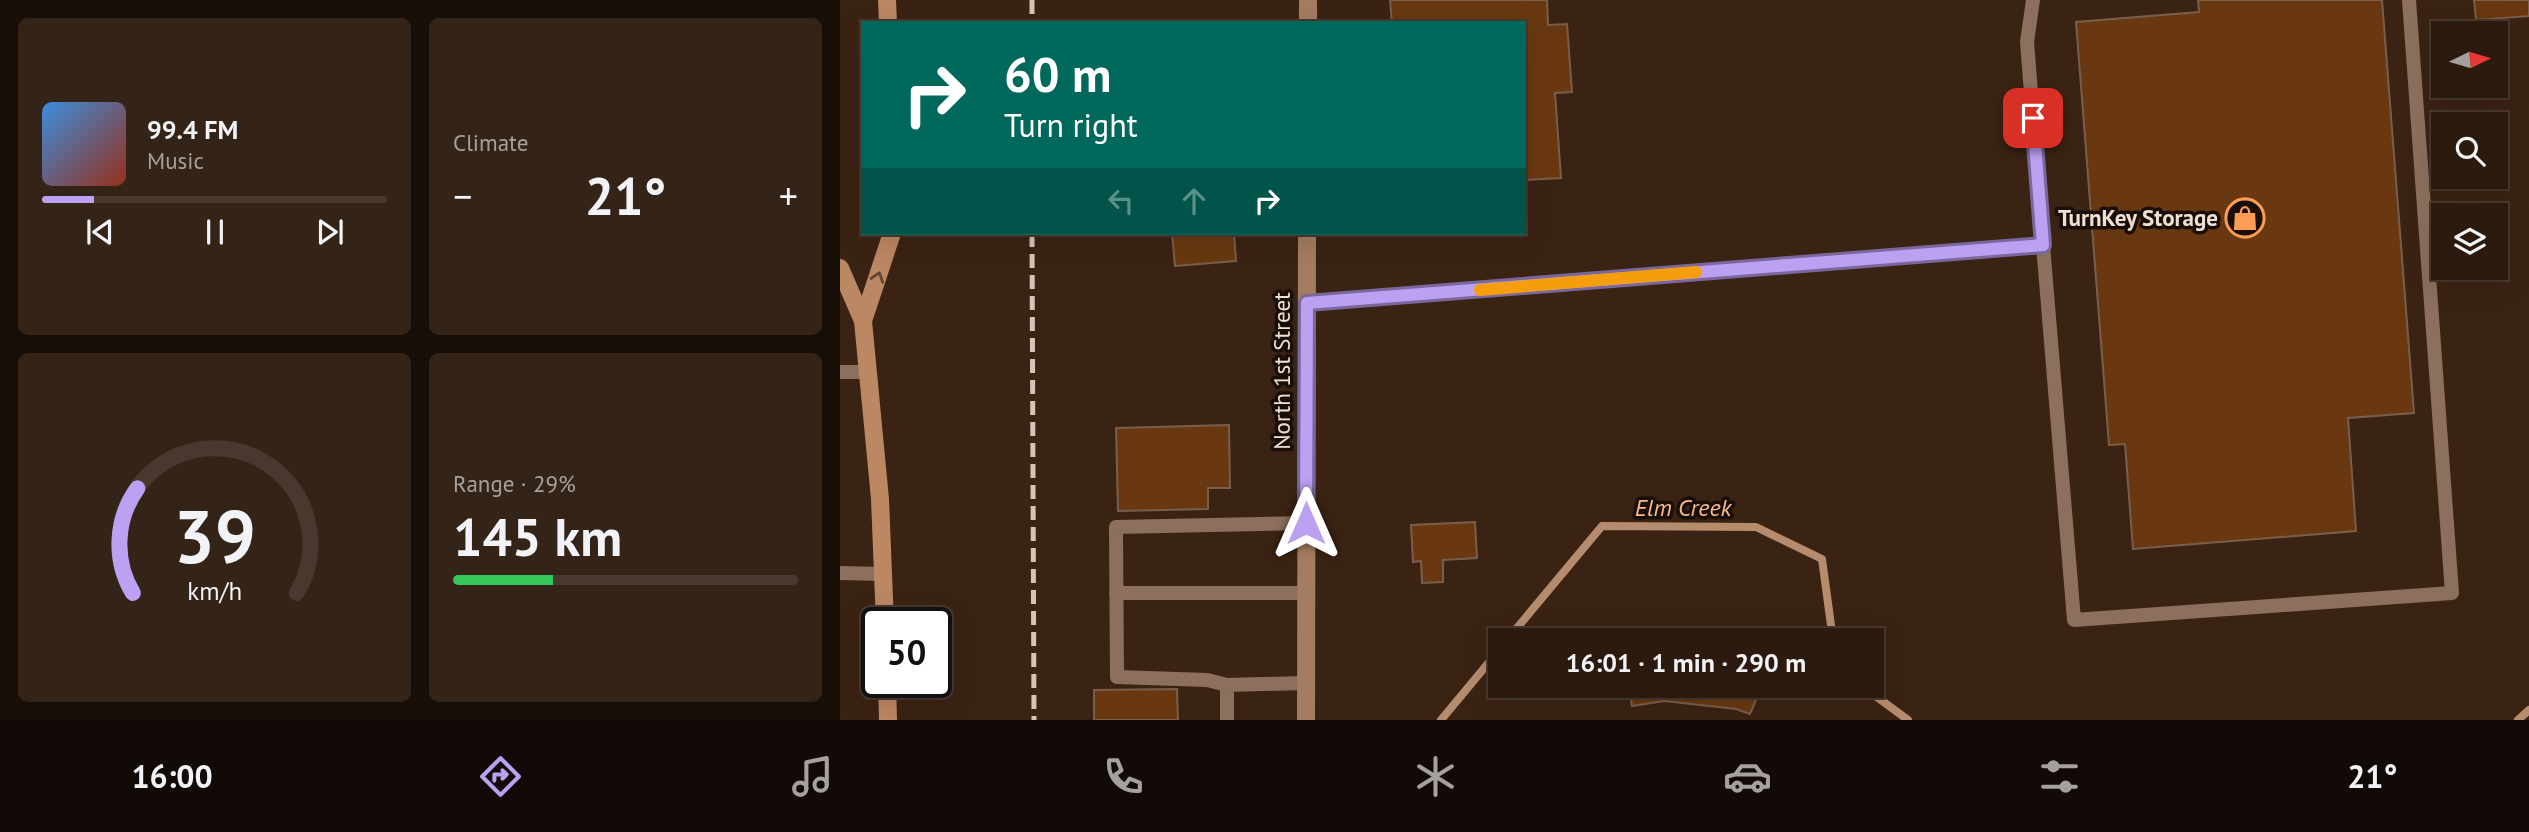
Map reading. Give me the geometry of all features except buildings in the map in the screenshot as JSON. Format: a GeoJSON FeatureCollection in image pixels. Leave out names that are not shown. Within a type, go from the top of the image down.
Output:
{"type":"FeatureCollection","features":[{"type":"Feature","properties":{"kind":"main road"},"geometry":{"type":"LineString","coordinates":[[887,0],[888,21]]}},
{"type":"Feature","properties":{"kind":"main road"},"geometry":{"type":"LineString","coordinates":[[1308,0],[1308,21]]}},
{"type":"Feature","properties":{"kind":"main road"},"geometry":{"type":"LineString","coordinates":[[863,321],[891,235]]}},
{"type":"Feature","properties":{"kind":"main road","name":"North 1st Street"},"geometry":{"type":"LineString","coordinates":[[1306,720],[1307,235]]}},
{"type":"Feature","properties":{"kind":"main road"},"geometry":{"type":"LineString","coordinates":[[840,268],[863,321],[880,499],[884,607]]}},
{"type":"Feature","properties":{"kind":"main road"},"geometry":{"type":"LineString","coordinates":[[887,698],[888,720]]}},
{"type":"Feature","properties":{"kind":"lane"},"geometry":{"type":"LineString","coordinates":[[2033,0],[2027,42],[2074,620],[2452,593],[2409,0]]}},
{"type":"Feature","properties":{"kind":"lane"},"geometry":{"type":"LineString","coordinates":[[1307,303],[2043,245]]}},
{"type":"Feature","properties":{"kind":"lane"},"geometry":{"type":"LineString","coordinates":[[840,372],[868,372]]}},
{"type":"Feature","properties":{"kind":"lane"},"geometry":{"type":"LineString","coordinates":[[1305,683],[1227,685],[1207,680],[1117,677],[1115,593],[1116,527],[1306,523]]}},
{"type":"Feature","properties":{"kind":"lane"},"geometry":{"type":"LineString","coordinates":[[840,573],[883,574]]}},
{"type":"Feature","properties":{"kind":"lane"},"geometry":{"type":"LineString","coordinates":[[1115,593],[1306,593]]}},
{"type":"Feature","properties":{"kind":"lane"},"geometry":{"type":"LineString","coordinates":[[1227,685],[1227,720]]}},
{"type":"Feature","properties":{"kind":"waterway","name":"Elm Creek"},"geometry":{"type":"LineString","coordinates":[[1517,628],[1602,526],[1756,527],[1822,559],[1831,628]]}},
{"type":"Feature","properties":{"kind":"waterway","name":"Elm Creek"},"geometry":{"type":"LineString","coordinates":[[1441,720],[1488,663]]}},
{"type":"Feature","properties":{"kind":"waterway","name":"Elm Creek"},"geometry":{"type":"LineString","coordinates":[[1878,698],[1908,720]]}},
{"type":"Feature","properties":{"kind":"waterway","name":"Elm Creek"},"geometry":{"type":"LineString","coordinates":[[2518,720],[2529,710]]}},
{"type":"Feature","properties":{"kind":"railway"},"geometry":{"type":"LineString","coordinates":[[1032,0],[1032,21]]}},
{"type":"Feature","properties":{"kind":"railway"},"geometry":{"type":"LineString","coordinates":[[1032,235],[1034,720]]}},
{"type":"Feature","properties":{"kind":"slow traffic"},"geometry":{"type":"LineString","coordinates":[[1480,290],[1696,272]]}},
{"type":"Feature","properties":{"kind":"place","name":"TurnKey Storage"},"geometry":{"type":"Point","coordinates":[2245,218]}},
{"type":"Feature","properties":{"kind":"route"},"geometry":{"type":"LineString","coordinates":[[1306,523],[1307,303],[2043,245],[2033,118]]}}]}
